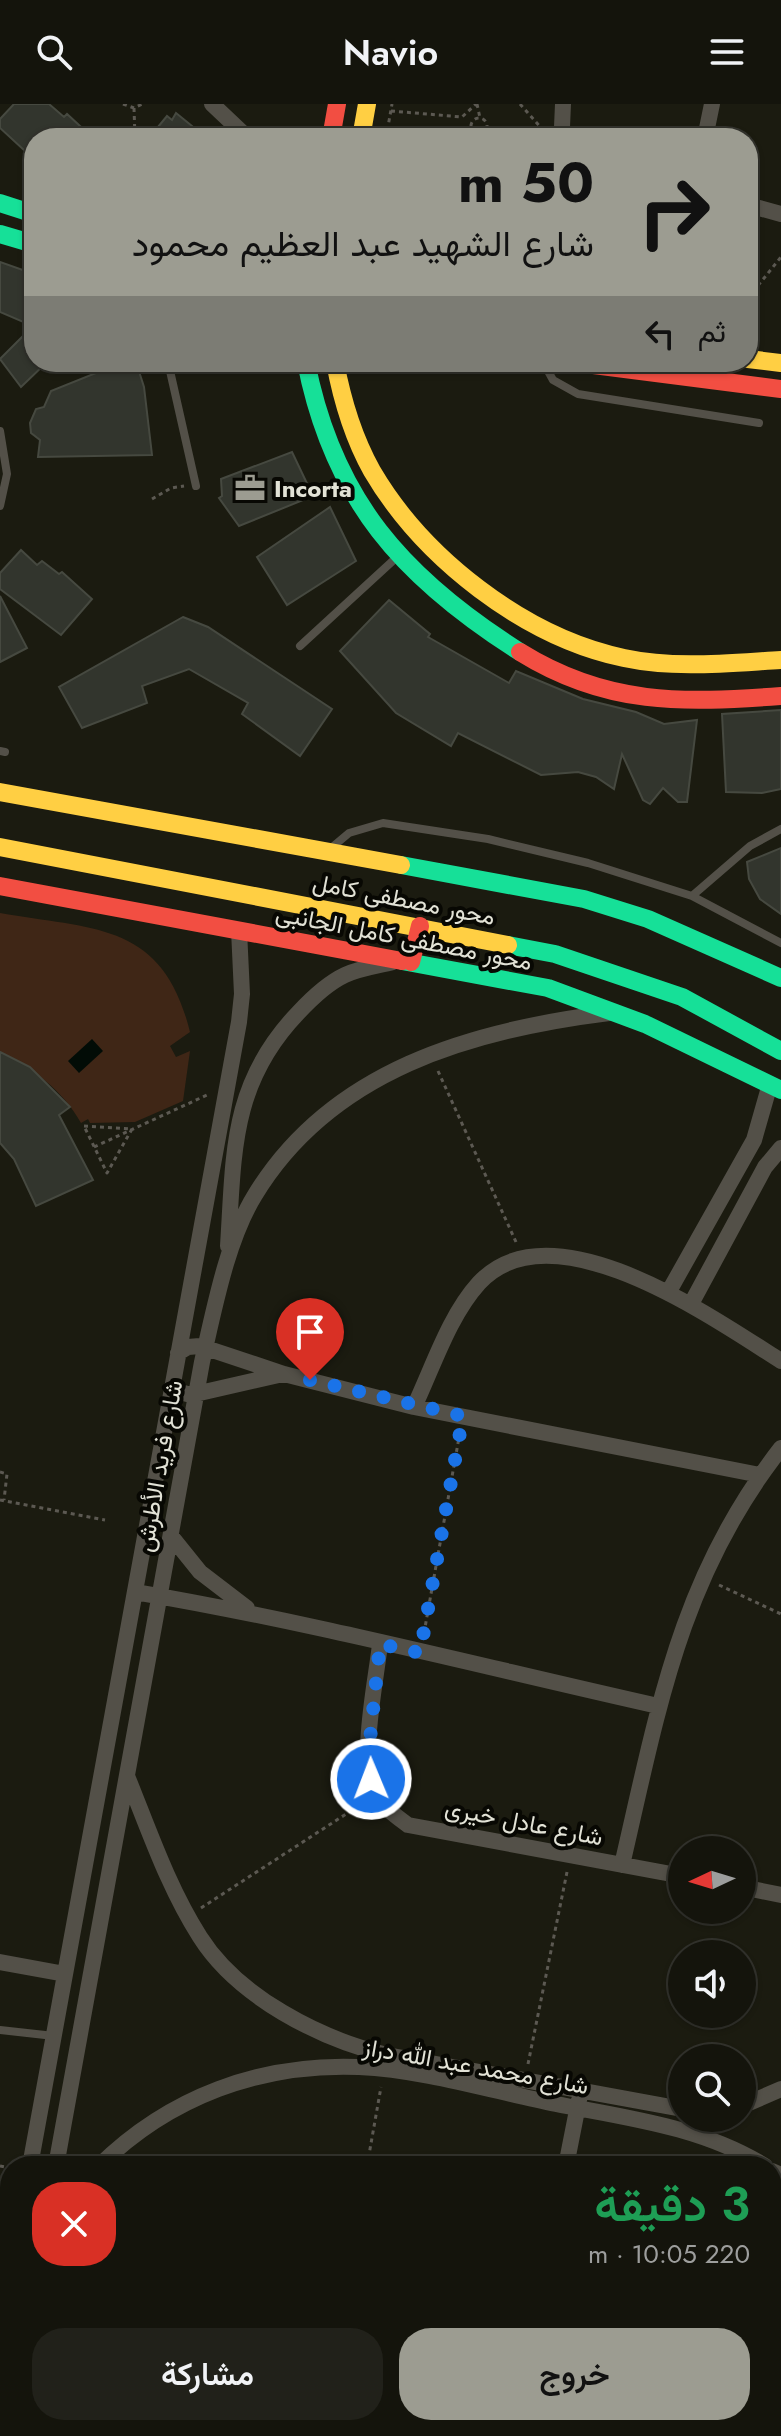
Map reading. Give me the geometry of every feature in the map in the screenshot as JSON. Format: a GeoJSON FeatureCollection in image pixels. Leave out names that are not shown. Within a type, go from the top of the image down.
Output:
{"type":"FeatureCollection","features":[{"type":"Feature","properties":{"kind":"street"},"geometry":{"type":"LineString","coordinates":[[212,104],[237,128]]}},
{"type":"Feature","properties":{"kind":"street"},"geometry":{"type":"LineString","coordinates":[[333,128],[337,104]]}},
{"type":"Feature","properties":{"kind":"street"},"geometry":{"type":"LineString","coordinates":[[363,128],[367,104]]}},
{"type":"Feature","properties":{"kind":"street"},"geometry":{"type":"LineString","coordinates":[[562,128],[563,104]]}},
{"type":"Feature","properties":{"kind":"street"},"geometry":{"type":"LineString","coordinates":[[707,128],[712,104]]}},
{"type":"Feature","properties":{"kind":"street"},"geometry":{"type":"LineString","coordinates":[[0,203],[24,211]]}},
{"type":"Feature","properties":{"kind":"street"},"geometry":{"type":"LineString","coordinates":[[758,208],[781,214]]}},
{"type":"Feature","properties":{"kind":"street"},"geometry":{"type":"LineString","coordinates":[[0,234],[24,241]]}},
{"type":"Feature","properties":{"kind":"street"},"geometry":{"type":"LineString","coordinates":[[758,360],[781,363]]}},
{"type":"Feature","properties":{"kind":"street"},"geometry":{"type":"LineString","coordinates":[[308,372],[323,431],[347,485],[379,535],[459,613],[551,671],[610,693],[647,699],[735,700],[781,696]]}},
{"type":"Feature","properties":{"kind":"street"},"geometry":{"type":"LineString","coordinates":[[338,372],[351,424],[373,472],[402,514],[477,585],[565,639],[621,658],[667,662],[781,660]]}},
{"type":"Feature","properties":{"kind":"street"},"geometry":{"type":"LineString","coordinates":[[648,372],[781,389]]}},
{"type":"Feature","properties":{"kind":"street","name":"محور مصطفى كامل"},"geometry":{"type":"LineString","coordinates":[[0,792],[584,899],[648,919],[781,978]]}},
{"type":"Feature","properties":{"kind":"street","name":"محور مصطفى كامل"},"geometry":{"type":"LineString","coordinates":[[0,847],[495,940],[607,970],[682,997],[781,1051]]}},
{"type":"Feature","properties":{"kind":"street","name":"محور مصطفى كامل الجانبى"},"geometry":{"type":"LineString","coordinates":[[0,886],[548,988],[616,1012],[775,1087]]}},
{"type":"Feature","properties":{"kind":"street"},"geometry":{"type":"LineString","coordinates":[[227,1264],[235,1138],[250,1081],[267,1048],[308,1003],[343,976],[406,961],[420,926]]}},
{"type":"Feature","properties":{"kind":"street","name":"شارع فريد الأطرش"},"geometry":{"type":"LineString","coordinates":[[32,2156],[227,1087],[242,994],[239,930]]}},
{"type":"Feature","properties":{"kind":"street","name":"شارع فريد الأطرش"},"geometry":{"type":"LineString","coordinates":[[58,2156],[206,1348],[227,1264],[253,1196],[299,1134],[360,1088],[430,1053],[516,1028],[616,1012]]}},
{"type":"Feature","properties":{"kind":"street"},"geometry":{"type":"LineString","coordinates":[[668,1293],[754,1140],[775,1087]]}},
{"type":"Feature","properties":{"kind":"street"},"geometry":{"type":"LineString","coordinates":[[691,1304],[765,1167],[781,1148]]}},
{"type":"Feature","properties":{"kind":"street"},"geometry":{"type":"LineString","coordinates":[[414,1407],[466,1299],[491,1273],[522,1257],[550,1253],[577,1257],[668,1293],[691,1304],[781,1361]]}},
{"type":"Feature","properties":{"kind":"street"},"geometry":{"type":"LineString","coordinates":[[178,1353],[194,1346],[206,1348],[284,1374],[414,1407],[760,1475]]}},
{"type":"Feature","properties":{"kind":"street"},"geometry":{"type":"LineString","coordinates":[[173,1384],[180,1392],[197,1395],[284,1374]]}},
{"type":"Feature","properties":{"kind":"street"},"geometry":{"type":"LineString","coordinates":[[622,1865],[670,1662],[701,1577],[728,1524],[781,1448]]}},
{"type":"Feature","properties":{"kind":"street"},"geometry":{"type":"LineString","coordinates":[[171,1536],[217,1588],[255,1612]]}},
{"type":"Feature","properties":{"kind":"street"},"geometry":{"type":"LineString","coordinates":[[135,1592],[255,1612],[380,1644],[658,1706]]}},
{"type":"Feature","properties":{"kind":"street"},"geometry":{"type":"LineString","coordinates":[[376,1794],[368,1759],[380,1644]]}},
{"type":"Feature","properties":{"kind":"street","name":"شارع محمد عبد الله دراز"},"geometry":{"type":"LineString","coordinates":[[127,1776],[172,1887],[201,1940],[264,1999],[298,2020],[386,2062],[577,2108],[668,2121]]}},
{"type":"Feature","properties":{"kind":"street","name":"شارع عادل خيرى"},"geometry":{"type":"LineString","coordinates":[[376,1794],[392,1813],[408,1825],[668,1873]]}},
{"type":"Feature","properties":{"kind":"street"},"geometry":{"type":"LineString","coordinates":[[756,1890],[781,1895]]}},
{"type":"Feature","properties":{"kind":"street"},"geometry":{"type":"LineString","coordinates":[[0,1962],[65,1974]]}},
{"type":"Feature","properties":{"kind":"street","name":"شارع محمد عبد الله دراز"},"geometry":{"type":"LineString","coordinates":[[111,2156],[160,2115],[207,2091],[250,2077],[386,2062],[525,2080],[668,2107]]}},
{"type":"Feature","properties":{"kind":"street"},"geometry":{"type":"LineString","coordinates":[[45,2085],[70,2090]]}},
{"type":"Feature","properties":{"kind":"street"},"geometry":{"type":"LineString","coordinates":[[756,2100],[781,2089]]}},
{"type":"Feature","properties":{"kind":"street"},"geometry":{"type":"LineString","coordinates":[[568,2156],[581,2091]]}},
{"type":"Feature","properties":{"kind":"street","name":"شارع محمد عبد الله دراز"},"geometry":{"type":"LineString","coordinates":[[707,2132],[748,2156]]}},
{"type":"Feature","properties":{"kind":"lane"},"geometry":{"type":"LineString","coordinates":[[170,372],[196,486]]}},
{"type":"Feature","properties":{"kind":"lane"},"geometry":{"type":"LineString","coordinates":[[549,372],[553,380],[578,394],[759,423]]}},
{"type":"Feature","properties":{"kind":"lane"},"geometry":{"type":"LineString","coordinates":[[0,431],[7,474],[0,506]]}},
{"type":"Feature","properties":{"kind":"lane"},"geometry":{"type":"LineString","coordinates":[[300,646],[399,555]]}},
{"type":"Feature","properties":{"kind":"lane"},"geometry":{"type":"LineString","coordinates":[[328,851],[361,828],[392,823],[536,850],[692,896],[781,943]]}},
{"type":"Feature","properties":{"kind":"lane"},"geometry":{"type":"LineString","coordinates":[[692,896],[750,846],[781,829]]}},
{"type":"Feature","properties":{"kind":"lane"},"geometry":{"type":"LineString","coordinates":[[0,2030],[54,2036]]}},
{"type":"Feature","properties":{"kind":"path"},"geometry":{"type":"LineString","coordinates":[[123,104],[134,108],[142,104]]}},
{"type":"Feature","properties":{"kind":"path"},"geometry":{"type":"LineString","coordinates":[[388,128],[392,104]]}},
{"type":"Feature","properties":{"kind":"path"},"geometry":{"type":"LineString","coordinates":[[391,111],[462,117],[477,104],[480,118],[486,122],[485,128]]}},
{"type":"Feature","properties":{"kind":"path"},"geometry":{"type":"LineString","coordinates":[[520,104],[542,128]]}},
{"type":"Feature","properties":{"kind":"path"},"geometry":{"type":"LineString","coordinates":[[134,108],[135,128]]}},
{"type":"Feature","properties":{"kind":"path"},"geometry":{"type":"LineString","coordinates":[[473,128],[471,123],[480,118]]}},
{"type":"Feature","properties":{"kind":"path"},"geometry":{"type":"LineString","coordinates":[[758,286],[781,257]]}},
{"type":"Feature","properties":{"kind":"path"},"geometry":{"type":"LineString","coordinates":[[152,499],[171,488],[196,486]]}},
{"type":"Feature","properties":{"kind":"path"},"geometry":{"type":"LineString","coordinates":[[430,1053],[522,1257]]}},
{"type":"Feature","properties":{"kind":"path"},"geometry":{"type":"LineString","coordinates":[[94,1147],[227,1087]]}},
{"type":"Feature","properties":{"kind":"path"},"geometry":{"type":"LineString","coordinates":[[84,1126],[132,1129],[107,1173],[84,1126]]}},
{"type":"Feature","properties":{"kind":"path"},"geometry":{"type":"LineString","coordinates":[[420,1653],[463,1416]]}},
{"type":"Feature","properties":{"kind":"path"},"geometry":{"type":"LineString","coordinates":[[0,1472],[7,1474],[2,1500],[105,1520]]}},
{"type":"Feature","properties":{"kind":"path"},"geometry":{"type":"LineString","coordinates":[[701,1577],[781,1614]]}},
{"type":"Feature","properties":{"kind":"path"},"geometry":{"type":"LineString","coordinates":[[216,1899],[376,1794]]}},
{"type":"Feature","properties":{"kind":"path"},"geometry":{"type":"LineString","coordinates":[[525,2080],[571,1856]]}},
{"type":"Feature","properties":{"kind":"path"},"geometry":{"type":"LineString","coordinates":[[369,2156],[386,2062]]}},
{"type":"Feature","properties":{"kind":"shaded area"},"geometry":{"type":"Polygon","coordinates":[[[0,913],[95,929],[143,950],[162,969],[178,996],[190,1032],[170,1046],[176,1057],[190,1051],[183,1101],[135,1122],[90,1123],[88,1119],[81,1123],[65,1100],[46,1081],[0,1052],[0,913]]]}},
{"type":"Feature","properties":{"kind":"shaded area"},"geometry":{"type":"Polygon","coordinates":[[[92,1039],[103,1051],[79,1073],[68,1061],[92,1039]]]}},
{"type":"Feature","properties":{"kind":"building"},"geometry":{"type":"Polygon","coordinates":[[[14,104],[49,104],[64,117],[67,114],[82,128],[24,128],[24,150],[0,128],[0,119],[14,104]]]}},
{"type":"Feature","properties":{"kind":"building"},"geometry":{"type":"Polygon","coordinates":[[[176,113],[192,126],[158,127],[167,116],[172,120],[176,113]]]}},
{"type":"Feature","properties":{"kind":"building"},"geometry":{"type":"Polygon","coordinates":[[[0,262],[24,270],[24,322],[0,312],[0,262]]]}},
{"type":"Feature","properties":{"kind":"building"},"geometry":{"type":"Polygon","coordinates":[[[24,335],[24,372],[37,372],[21,387],[0,359],[24,335]]]}},
{"type":"Feature","properties":{"kind":"building"},"geometry":{"type":"Polygon","coordinates":[[[98,372],[139,372],[144,387],[152,455],[38,457],[40,440],[31,433],[30,423],[36,409],[44,407],[51,391],[98,372]]]}},
{"type":"Feature","properties":{"kind":"building"},"geometry":{"type":"Polygon","coordinates":[[[292,452],[313,496],[239,526],[219,498],[222,496],[221,479],[292,452]]]}},
{"type":"Feature","properties":{"kind":"building"},"geometry":{"type":"Polygon","coordinates":[[[330,507],[356,561],[287,605],[257,557],[330,507]]]}},
{"type":"Feature","properties":{"kind":"building"},"geometry":{"type":"Polygon","coordinates":[[[21,550],[37,565],[42,561],[59,574],[62,572],[92,599],[61,635],[0,589],[0,573],[21,550]]]}},
{"type":"Feature","properties":{"kind":"building"},"geometry":{"type":"Polygon","coordinates":[[[0,596],[27,648],[0,662],[0,596]]]}},
{"type":"Feature","properties":{"kind":"building"},"geometry":{"type":"Polygon","coordinates":[[[389,600],[430,634],[428,637],[509,683],[516,671],[583,699],[636,712],[664,724],[697,720],[687,802],[678,802],[663,788],[650,804],[643,800],[622,754],[614,789],[596,777],[578,772],[541,775],[458,733],[451,746],[396,713],[340,651],[389,600]]]}},
{"type":"Feature","properties":{"kind":"building"},"geometry":{"type":"Polygon","coordinates":[[[183,617],[208,627],[332,709],[300,756],[242,714],[248,703],[189,669],[142,686],[147,703],[82,728],[59,687],[183,617]]]}},
{"type":"Feature","properties":{"kind":"building"},"geometry":{"type":"Polygon","coordinates":[[[781,710],[781,789],[762,793],[726,792],[722,714],[781,710]]]}},
{"type":"Feature","properties":{"kind":"building"},"geometry":{"type":"Polygon","coordinates":[[[781,848],[781,914],[760,899],[749,879],[747,862],[781,848]]]}},
{"type":"Feature","properties":{"kind":"building"},"geometry":{"type":"Polygon","coordinates":[[[0,1052],[30,1067],[70,1107],[59,1115],[93,1180],[36,1206],[14,1159],[0,1143],[0,1052]]]}},
{"type":"Feature","properties":{"kind":"traffic: fast"},"geometry":{"type":"LineString","coordinates":[[0,203],[24,211]]}},
{"type":"Feature","properties":{"kind":"traffic: fast"},"geometry":{"type":"LineString","coordinates":[[0,234],[24,241]]}},
{"type":"Feature","properties":{"kind":"traffic: fast"},"geometry":{"type":"LineString","coordinates":[[308,372],[334,455],[379,531],[441,595],[520,652]]}},
{"type":"Feature","properties":{"kind":"traffic: fast"},"geometry":{"type":"LineString","coordinates":[[401,865],[584,899],[648,919],[781,978]]}},
{"type":"Feature","properties":{"kind":"traffic: fast"},"geometry":{"type":"LineString","coordinates":[[508,945],[555,954],[682,997],[781,1051]]}},
{"type":"Feature","properties":{"kind":"traffic: fast"},"geometry":{"type":"LineString","coordinates":[[402,961],[548,988],[645,1024],[781,1090]]}},
{"type":"Feature","properties":{"kind":"traffic: slow"},"geometry":{"type":"LineString","coordinates":[[363,128],[367,104]]}},
{"type":"Feature","properties":{"kind":"traffic: slow"},"geometry":{"type":"LineString","coordinates":[[758,360],[781,363]]}},
{"type":"Feature","properties":{"kind":"traffic: slow"},"geometry":{"type":"LineString","coordinates":[[337,372],[359,445],[393,503],[448,563],[514,613],[587,648],[624,658],[682,664],[781,660]]}},
{"type":"Feature","properties":{"kind":"traffic: slow"},"geometry":{"type":"LineString","coordinates":[[0,792],[401,865]]}},
{"type":"Feature","properties":{"kind":"traffic: slow"},"geometry":{"type":"LineString","coordinates":[[0,847],[508,945]]}},
{"type":"Feature","properties":{"kind":"traffic: jam"},"geometry":{"type":"LineString","coordinates":[[333,128],[337,104]]}},
{"type":"Feature","properties":{"kind":"traffic: jam"},"geometry":{"type":"LineString","coordinates":[[648,372],[781,389]]}},
{"type":"Feature","properties":{"kind":"traffic: jam"},"geometry":{"type":"LineString","coordinates":[[520,652],[584,683],[646,697],[711,700],[781,696]]}},
{"type":"Feature","properties":{"kind":"traffic: jam"},"geometry":{"type":"LineString","coordinates":[[0,886],[402,961]]}},
{"type":"Feature","properties":{"kind":"traffic: jam"},"geometry":{"type":"LineString","coordinates":[[411,962],[420,926]]}},
{"type":"Feature","properties":{"kind":"place","name":"Incorta"},"geometry":{"type":"Point","coordinates":[250,488]}},
{"type":"Feature","properties":{"kind":"route"},"geometry":{"type":"LineString","coordinates":[[310,1380],[414,1407],[463,1416],[420,1653],[380,1644],[368,1759],[371,1779]]}}]}
